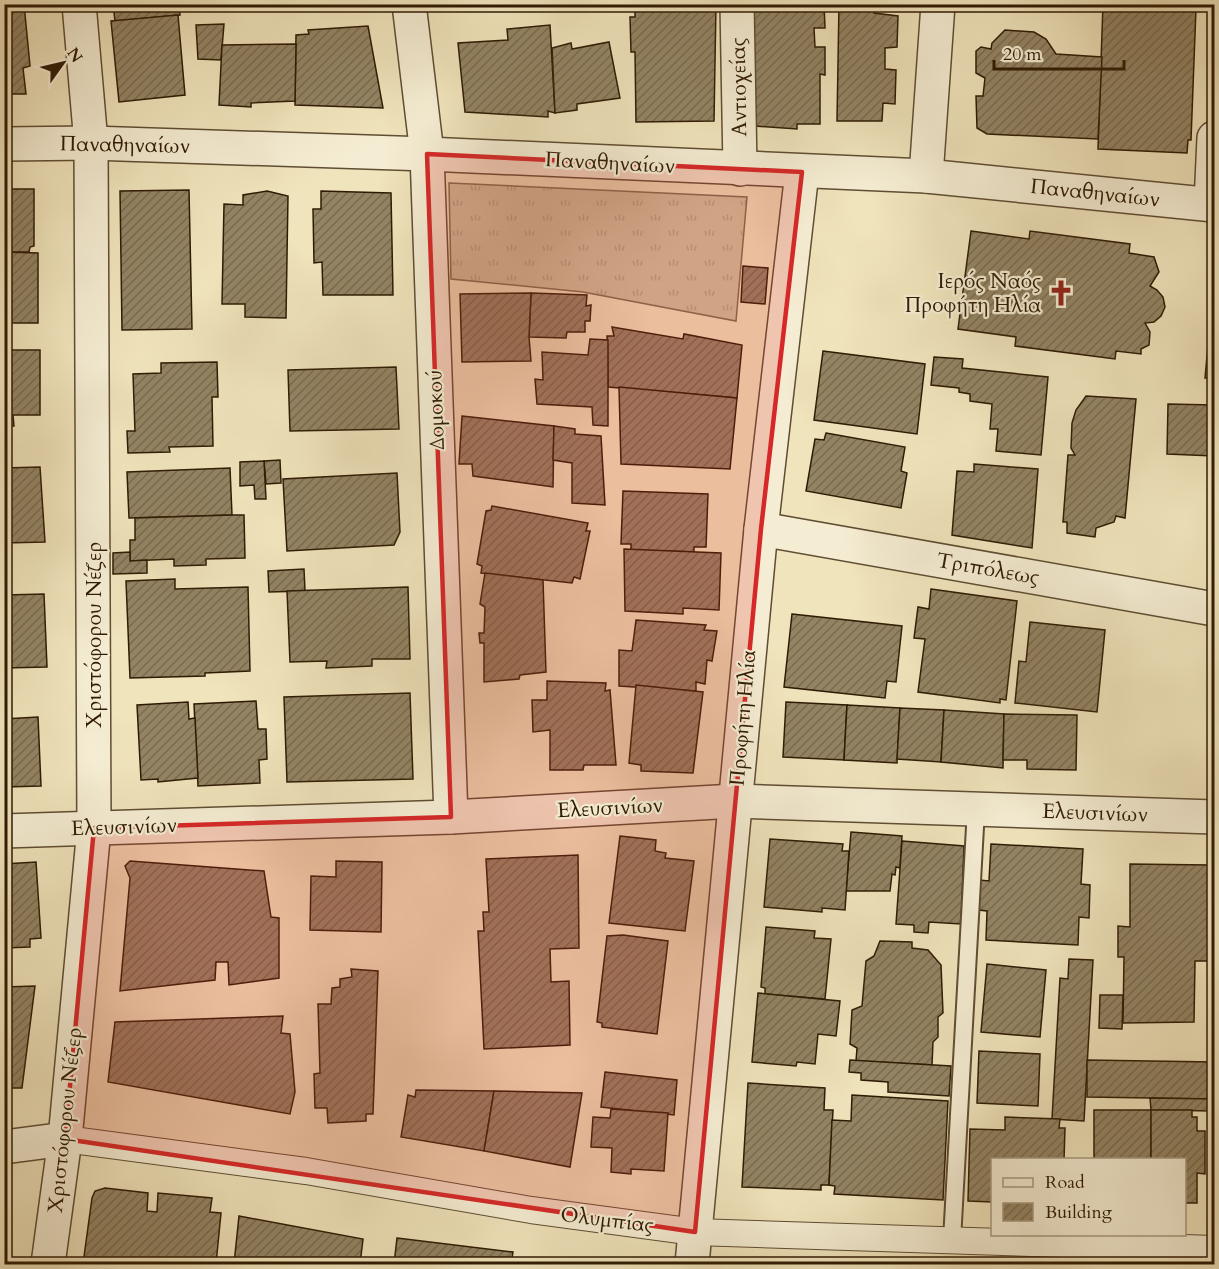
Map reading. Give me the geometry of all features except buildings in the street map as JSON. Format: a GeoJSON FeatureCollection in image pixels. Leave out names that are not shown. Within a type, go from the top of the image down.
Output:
{"type":"FeatureCollection","features":[{"type":"Feature","properties":{"kind":"street","name":"Χριστόφορου Νέζερ"},"geometry":{"type":"LineString","coordinates":[[48,1264],[65,1139],[94,828],[91,143],[79,4]]}},
{"type":"Feature","properties":{"kind":"street","name":"Δομοκού"},"geometry":{"type":"LineString","coordinates":[[409,4],[427,154],[451,817]]}},
{"type":"Feature","properties":{"kind":"street","name":"Αντιοχείας"},"geometry":{"type":"LineString","coordinates":[[737,4],[740,169]]}},
{"type":"Feature","properties":{"kind":"street"},"geometry":{"type":"LineString","coordinates":[[926,176],[938,4]]}},
{"type":"Feature","properties":{"kind":"street"},"geometry":{"type":"LineString","coordinates":[[1213,204],[1215,138]]}},
{"type":"Feature","properties":{"kind":"street","name":"Παναθηναίων"},"geometry":{"type":"LineString","coordinates":[[4,144],[91,143],[427,154],[926,176],[1213,204]]}},
{"type":"Feature","properties":{"kind":"street","name":"Προφήτη Ηλία"},"geometry":{"type":"LineString","coordinates":[[692,1264],[761,529],[802,172]]}},
{"type":"Feature","properties":{"kind":"street","name":"Τριπόλεως"},"geometry":{"type":"LineString","coordinates":[[761,529],[1215,609]]}},
{"type":"Feature","properties":{"kind":"street","name":"Ελευσινίων"},"geometry":{"type":"LineString","coordinates":[[4,831],[451,817],[735,801],[1215,817]]}},
{"type":"Feature","properties":{"kind":"street","name":"Ολυμπίας"},"geometry":{"type":"LineString","coordinates":[[4,1147],[65,1139],[306,1171],[531,1210],[695,1232],[1215,1249]]}},
{"type":"Feature","properties":{"kind":"lane"},"geometry":{"type":"LineString","coordinates":[[952,1240],[976,809]]}},
{"type":"Feature","properties":{"kind":"highlighted area"},"geometry":{"type":"Polygon","coordinates":[[[427,154],[802,172],[761,529],[695,1232],[65,1139],[94,828],[451,817],[427,154]]]}},
{"type":"Feature","properties":{"kind":"green space"},"geometry":{"type":"Polygon","coordinates":[[[449,183],[747,197],[736,321],[583,292],[451,279],[449,183]]]}},
{"type":"Feature","properties":{"kind":"place","name":"Ιερός Ναός Προφήτη Ηλία"},"geometry":{"type":"Point","coordinates":[1061,293]}}]}
